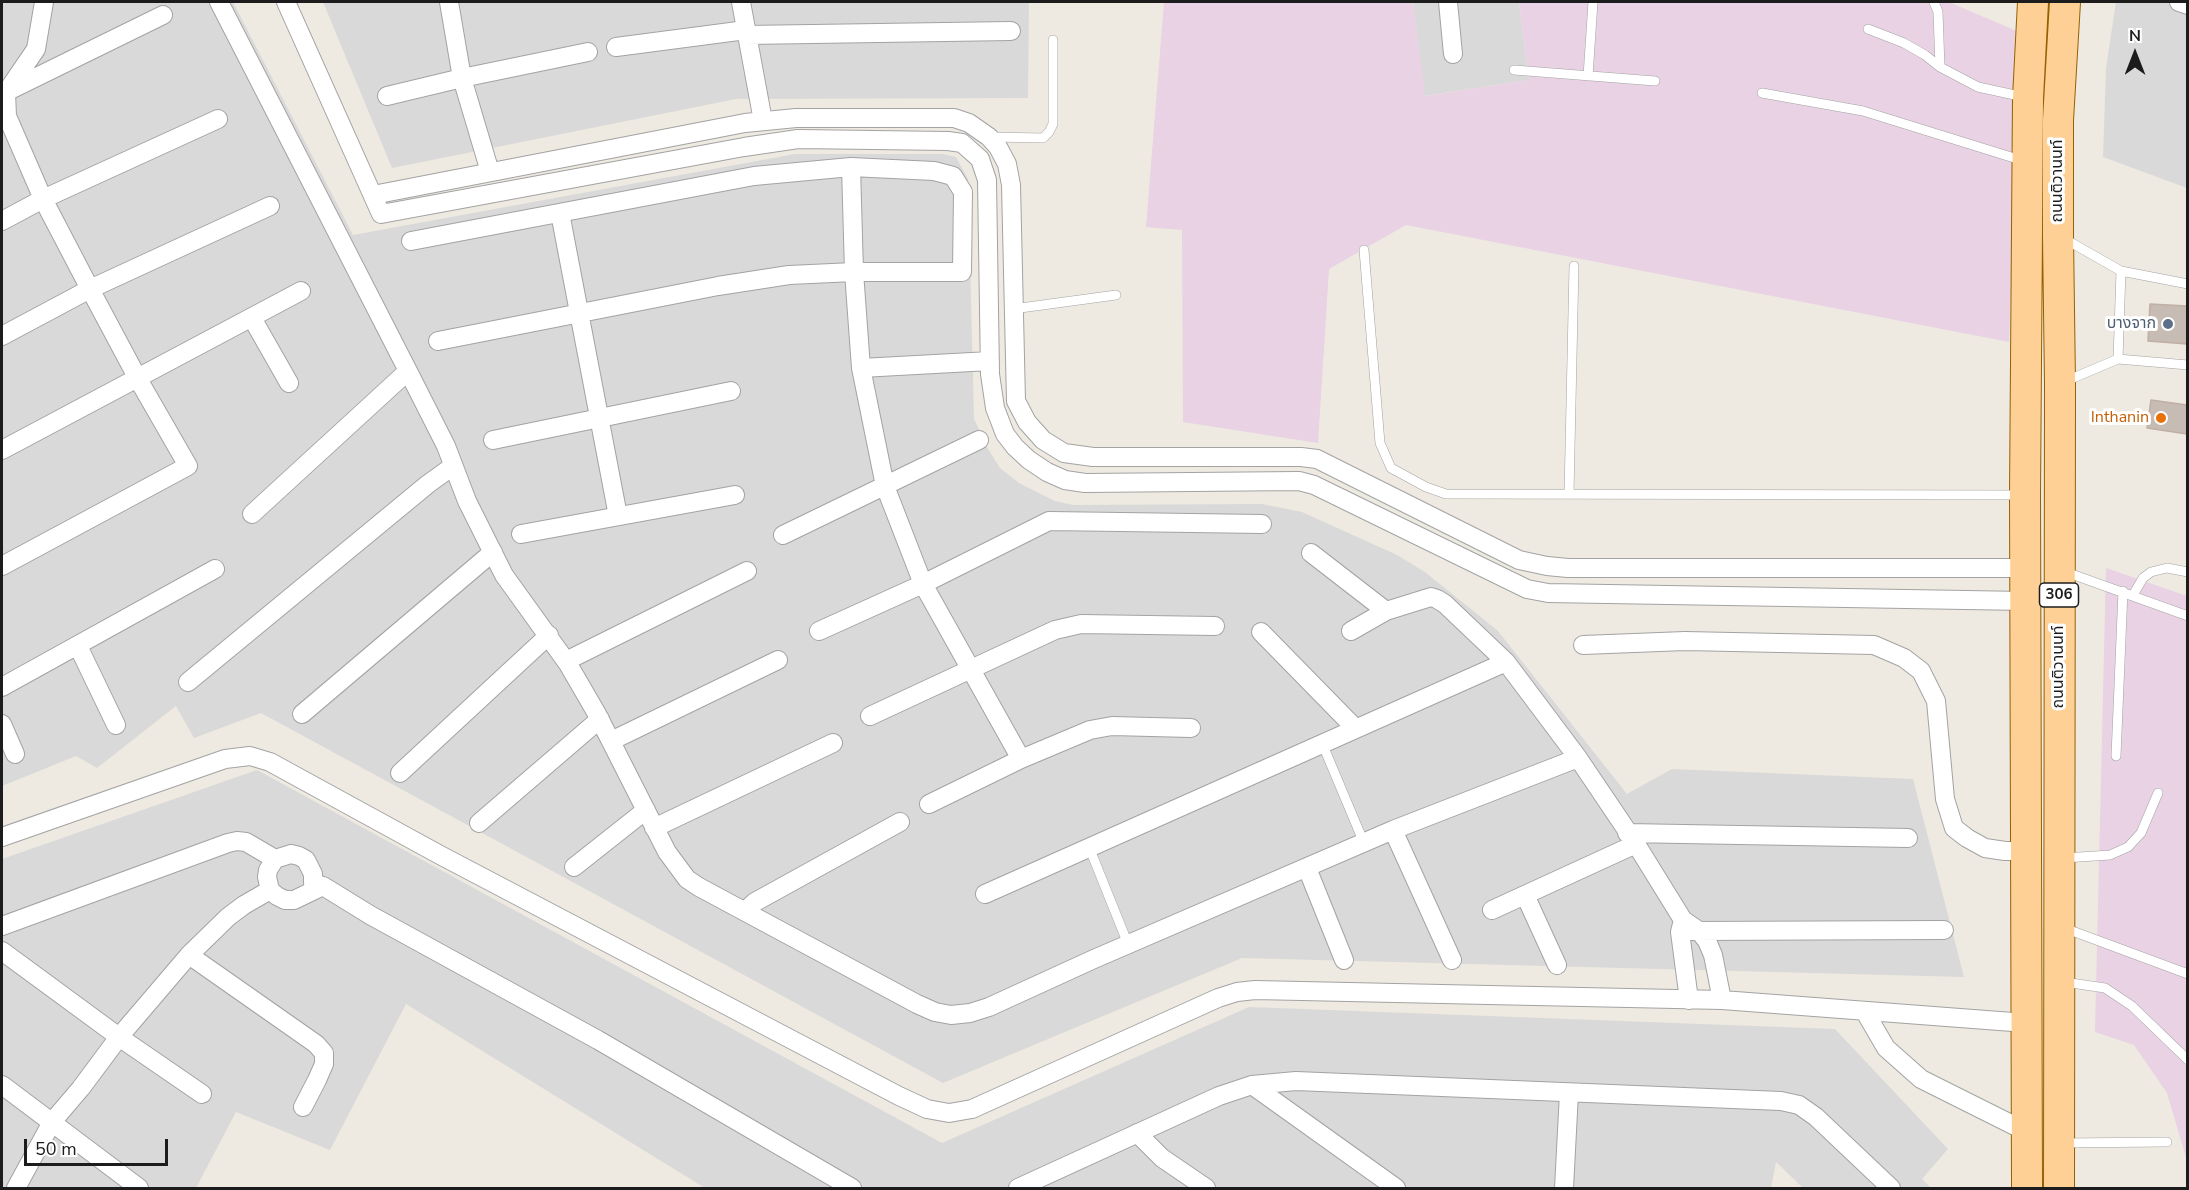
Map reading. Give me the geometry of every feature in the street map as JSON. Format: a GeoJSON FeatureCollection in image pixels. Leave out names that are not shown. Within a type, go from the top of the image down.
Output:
{"type":"FeatureCollection","features":[{"type":"Feature","properties":{"kind":"main road","name":"ถนนติวานนท์"},"geometry":{"type":"LineString","coordinates":[[2027,1188],[2025,495],[2028,98],[2032,2]]}},
{"type":"Feature","properties":{"kind":"main road","name":"ถนนติวานนท์"},"geometry":{"type":"LineString","coordinates":[[2059,1188],[2058,120],[2065,2]]}},
{"type":"Feature","properties":{"kind":"street"},"geometry":{"type":"LineString","coordinates":[[2,566],[188,466],[90,289],[44,199],[7,116],[4,94],[36,49],[44,2]]}},
{"type":"Feature","properties":{"kind":"street"},"geometry":{"type":"LineString","coordinates":[[219,2],[446,446],[467,501],[492,552],[516,594],[549,635],[566,661],[600,719],[667,852],[687,879],[917,1004],[935,1012],[951,1015],[970,1014],[1393,830],[1578,758]]}},
{"type":"Feature","properties":{"kind":"street"},"geometry":{"type":"LineString","coordinates":[[286,2],[381,214],[798,139],[962,143],[980,159],[987,180],[990,361],[994,408],[1005,434],[1029,460],[1056,476],[1085,483],[1299,482],[1314,485],[1527,589],[1548,593],[2025,601]]}},
{"type":"Feature","properties":{"kind":"street"},"geometry":{"type":"LineString","coordinates":[[448,2],[462,78],[490,172]]}},
{"type":"Feature","properties":{"kind":"street"},"geometry":{"type":"LineString","coordinates":[[741,2],[764,121]]}},
{"type":"Feature","properties":{"kind":"street"},"geometry":{"type":"LineString","coordinates":[[1448,2],[1453,54]]}},
{"type":"Feature","properties":{"kind":"street"},"geometry":{"type":"LineString","coordinates":[[2179,2],[2187,5]]}},
{"type":"Feature","properties":{"kind":"street"},"geometry":{"type":"LineString","coordinates":[[4,94],[163,15]]}},
{"type":"Feature","properties":{"kind":"street"},"geometry":{"type":"LineString","coordinates":[[616,47],[746,32],[1011,32]]}},
{"type":"Feature","properties":{"kind":"street"},"geometry":{"type":"LineString","coordinates":[[387,96],[588,52]]}},
{"type":"Feature","properties":{"kind":"street"},"geometry":{"type":"LineString","coordinates":[[373,195],[745,123],[796,118],[954,118],[969,123],[989,137],[998,147],[1007,164],[1011,185],[1016,401],[1027,422],[1043,440],[1064,453],[1093,457],[1301,457],[1317,459],[1519,560],[1547,566],[1568,568],[2025,568]]}},
{"type":"Feature","properties":{"kind":"street"},"geometry":{"type":"LineString","coordinates":[[2,221],[44,199],[218,120]]}},
{"type":"Feature","properties":{"kind":"street"},"geometry":{"type":"LineString","coordinates":[[851,167],[854,272],[861,368],[885,486],[923,584],[1021,759]]}},
{"type":"Feature","properties":{"kind":"street"},"geometry":{"type":"LineString","coordinates":[[411,241],[754,176],[851,167],[934,171],[952,176],[963,192],[962,272],[854,272],[789,275],[438,341]]}},
{"type":"Feature","properties":{"kind":"street"},"geometry":{"type":"LineString","coordinates":[[2,336],[90,289],[270,206]]}},
{"type":"Feature","properties":{"kind":"street"},"geometry":{"type":"LineString","coordinates":[[560,213],[618,516]]}},
{"type":"Feature","properties":{"kind":"street"},"geometry":{"type":"LineString","coordinates":[[2,450],[301,291]]}},
{"type":"Feature","properties":{"kind":"street"},"geometry":{"type":"LineString","coordinates":[[252,318],[290,383]]}},
{"type":"Feature","properties":{"kind":"street"},"geometry":{"type":"LineString","coordinates":[[861,368],[990,361]]}},
{"type":"Feature","properties":{"kind":"street"},"geometry":{"type":"LineString","coordinates":[[252,514],[408,371]]}},
{"type":"Feature","properties":{"kind":"street"},"geometry":{"type":"LineString","coordinates":[[493,440],[731,391]]}},
{"type":"Feature","properties":{"kind":"street"},"geometry":{"type":"LineString","coordinates":[[783,535],[979,440]]}},
{"type":"Feature","properties":{"kind":"street"},"geometry":{"type":"LineString","coordinates":[[188,682],[428,484],[453,466]]}},
{"type":"Feature","properties":{"kind":"street"},"geometry":{"type":"LineString","coordinates":[[522,534],[735,495]]}},
{"type":"Feature","properties":{"kind":"street"},"geometry":{"type":"LineString","coordinates":[[819,631],[923,584],[1049,521],[1262,524]]}},
{"type":"Feature","properties":{"kind":"street"},"geometry":{"type":"LineString","coordinates":[[302,714],[492,552]]}},
{"type":"Feature","properties":{"kind":"street"},"geometry":{"type":"LineString","coordinates":[[1311,553],[1386,611]]}},
{"type":"Feature","properties":{"kind":"street"},"geometry":{"type":"LineString","coordinates":[[2,687],[215,569]]}},
{"type":"Feature","properties":{"kind":"street"},"geometry":{"type":"LineString","coordinates":[[566,661],[747,571]]}},
{"type":"Feature","properties":{"kind":"street"},"geometry":{"type":"LineString","coordinates":[[1351,631],[1386,611],[1431,597],[1437,598],[1506,662],[1578,758],[1632,839],[1681,926],[1689,1000]]}},
{"type":"Feature","properties":{"kind":"street"},"geometry":{"type":"LineString","coordinates":[[870,716],[1055,630],[1080,624],[1215,626]]}},
{"type":"Feature","properties":{"kind":"street"},"geometry":{"type":"LineString","coordinates":[[1261,632],[1355,728]]}},
{"type":"Feature","properties":{"kind":"street"},"geometry":{"type":"LineString","coordinates":[[400,773],[549,635]]}},
{"type":"Feature","properties":{"kind":"street"},"geometry":{"type":"LineString","coordinates":[[1584,645],[1685,641],[1874,645],[1904,658],[1921,671],[1936,701],[1945,800],[1954,828],[1985,848],[2026,851]]}},
{"type":"Feature","properties":{"kind":"street"},"geometry":{"type":"LineString","coordinates":[[78,646],[116,726]]}},
{"type":"Feature","properties":{"kind":"street"},"geometry":{"type":"LineString","coordinates":[[611,741],[778,660]]}},
{"type":"Feature","properties":{"kind":"street"},"geometry":{"type":"LineString","coordinates":[[985,894],[1506,662]]}},
{"type":"Feature","properties":{"kind":"street"},"geometry":{"type":"LineString","coordinates":[[479,823],[600,719]]}},
{"type":"Feature","properties":{"kind":"street"},"geometry":{"type":"LineString","coordinates":[[2,724],[15,754]]}},
{"type":"Feature","properties":{"kind":"street"},"geometry":{"type":"LineString","coordinates":[[928,804],[1021,759],[1090,730],[1112,726],[1191,728]]}},
{"type":"Feature","properties":{"kind":"street"},"geometry":{"type":"LineString","coordinates":[[654,828],[833,743]]}},
{"type":"Feature","properties":{"kind":"street"},"geometry":{"type":"LineString","coordinates":[[2,837],[225,759],[250,756],[270,762],[440,855],[899,1096],[927,1109],[949,1113],[972,1109],[1218,998],[1237,992],[1255,990],[1722,1000],[2026,1023]]}},
{"type":"Feature","properties":{"kind":"street"},"geometry":{"type":"LineString","coordinates":[[574,867],[646,810]]}},
{"type":"Feature","properties":{"kind":"street"},"geometry":{"type":"LineString","coordinates":[[745,911],[755,903],[900,822]]}},
{"type":"Feature","properties":{"kind":"street"},"geometry":{"type":"LineString","coordinates":[[1393,830],[1452,960]]}},
{"type":"Feature","properties":{"kind":"street"},"geometry":{"type":"LineString","coordinates":[[1492,910],[1632,839],[1908,838]]}},
{"type":"Feature","properties":{"kind":"street"},"geometry":{"type":"LineString","coordinates":[[2,926],[228,843],[246,842],[275,859]]}},
{"type":"Feature","properties":{"kind":"street"},"geometry":{"type":"LineString","coordinates":[[323,886],[294,900],[285,900],[270,890],[268,870],[275,859],[283,855],[299,856],[311,867],[312,883],[323,886],[370,915],[598,1040],[852,1188]]}},
{"type":"Feature","properties":{"kind":"street"},"geometry":{"type":"LineString","coordinates":[[1307,868],[1344,960]]}},
{"type":"Feature","properties":{"kind":"street"},"geometry":{"type":"LineString","coordinates":[[16,1188],[52,1122],[119,1037],[189,955],[244,905],[270,890]]}},
{"type":"Feature","properties":{"kind":"street"},"geometry":{"type":"LineString","coordinates":[[1525,895],[1557,965]]}},
{"type":"Feature","properties":{"kind":"street"},"geometry":{"type":"LineString","coordinates":[[1681,926],[1699,931],[1944,930]]}},
{"type":"Feature","properties":{"kind":"street"},"geometry":{"type":"LineString","coordinates":[[1699,931],[1710,947],[1722,1000]]}},
{"type":"Feature","properties":{"kind":"street"},"geometry":{"type":"LineString","coordinates":[[2,951],[202,1095]]}},
{"type":"Feature","properties":{"kind":"street"},"geometry":{"type":"LineString","coordinates":[[189,955],[316,1044],[324,1053],[324,1064],[318,1080],[303,1107]]}},
{"type":"Feature","properties":{"kind":"street"},"geometry":{"type":"LineString","coordinates":[[1865,1012],[1886,1048],[1921,1079],[2027,1132]]}},
{"type":"Feature","properties":{"kind":"street"},"geometry":{"type":"LineString","coordinates":[[1018,1188],[1045,1182],[1137,1133],[1219,1096],[1252,1085],[1296,1081],[1781,1101],[1799,1105],[1815,1117],[1891,1188]]}},
{"type":"Feature","properties":{"kind":"street"},"geometry":{"type":"LineString","coordinates":[[2,1085],[139,1188]]}},
{"type":"Feature","properties":{"kind":"street"},"geometry":{"type":"LineString","coordinates":[[1252,1085],[1396,1188]]}},
{"type":"Feature","properties":{"kind":"street"},"geometry":{"type":"LineString","coordinates":[[1564,1188],[1569,1093]]}},
{"type":"Feature","properties":{"kind":"street"},"geometry":{"type":"LineString","coordinates":[[1137,1133],[1162,1158],[1206,1188]]}},
{"type":"Feature","properties":{"kind":"lane"},"geometry":{"type":"LineString","coordinates":[[1588,76],[1593,2]]}},
{"type":"Feature","properties":{"kind":"lane"},"geometry":{"type":"LineString","coordinates":[[1934,2],[1938,12],[1940,67]]}},
{"type":"Feature","properties":{"kind":"lane"},"geometry":{"type":"LineString","coordinates":[[1868,29],[1904,43],[1940,67],[1978,87],[2028,98]]}},
{"type":"Feature","properties":{"kind":"lane"},"geometry":{"type":"LineString","coordinates":[[989,137],[1042,138],[1049,132],[1053,124],[1053,40]]}},
{"type":"Feature","properties":{"kind":"lane"},"geometry":{"type":"LineString","coordinates":[[1514,70],[1655,81]]}},
{"type":"Feature","properties":{"kind":"lane"},"geometry":{"type":"LineString","coordinates":[[1762,93],[1863,111],[2028,162]]}},
{"type":"Feature","properties":{"kind":"lane"},"geometry":{"type":"LineString","coordinates":[[2058,236],[2121,271],[2187,284]]}},
{"type":"Feature","properties":{"kind":"lane"},"geometry":{"type":"LineString","coordinates":[[1364,250],[1380,443],[1391,468],[1417,483],[1446,494],[2025,495]]}},
{"type":"Feature","properties":{"kind":"lane"},"geometry":{"type":"LineString","coordinates":[[1569,494],[1574,266]]}},
{"type":"Feature","properties":{"kind":"lane"},"geometry":{"type":"LineString","coordinates":[[2118,359],[2121,271]]}},
{"type":"Feature","properties":{"kind":"lane"},"geometry":{"type":"LineString","coordinates":[[1013,309],[1116,295]]}},
{"type":"Feature","properties":{"kind":"lane"},"geometry":{"type":"LineString","coordinates":[[2060,384],[2118,359],[2187,365]]}},
{"type":"Feature","properties":{"kind":"lane"},"geometry":{"type":"LineString","coordinates":[[2133,595],[2142,578],[2151,572],[2166,568],[2187,572]]}},
{"type":"Feature","properties":{"kind":"lane"},"geometry":{"type":"LineString","coordinates":[[2059,570],[2123,591],[2187,616]]}},
{"type":"Feature","properties":{"kind":"lane"},"geometry":{"type":"LineString","coordinates":[[2116,756],[2123,591]]}},
{"type":"Feature","properties":{"kind":"lane"},"geometry":{"type":"LineString","coordinates":[[1322,743],[1364,843]]}},
{"type":"Feature","properties":{"kind":"lane"},"geometry":{"type":"LineString","coordinates":[[2058,858],[2110,855],[2128,847],[2141,833],[2158,793]]}},
{"type":"Feature","properties":{"kind":"lane"},"geometry":{"type":"LineString","coordinates":[[1089,847],[1128,944]]}},
{"type":"Feature","properties":{"kind":"lane"},"geometry":{"type":"LineString","coordinates":[[2059,926],[2187,974]]}},
{"type":"Feature","properties":{"kind":"lane"},"geometry":{"type":"LineString","coordinates":[[2059,981],[2105,988],[2132,1006],[2187,1060]]}},
{"type":"Feature","properties":{"kind":"lane"},"geometry":{"type":"LineString","coordinates":[[2059,1143],[2168,1142]]}},
{"type":"Feature","properties":{"kind":"shaded area"},"geometry":{"type":"Polygon","coordinates":[[[2,2],[233,2],[353,235],[795,154],[943,154],[956,157],[968,179],[974,419],[1000,468],[1019,483],[1055,501],[1073,505],[1262,504],[1302,512],[1397,555],[1425,572],[1498,631],[1627,794],[1672,769],[1913,779],[1964,977],[1242,958],[943,1083],[261,713],[194,738],[176,706],[97,768],[76,756],[2,786],[2,2]]]}},
{"type":"Feature","properties":{"kind":"shaded area"},"geometry":{"type":"Polygon","coordinates":[[[323,2],[1029,2],[1028,98],[736,99],[392,168],[323,2]]]}},
{"type":"Feature","properties":{"kind":"shaded area"},"geometry":{"type":"Polygon","coordinates":[[[1164,2],[1413,2],[1425,96],[1529,80],[1519,2],[1949,2],[2019,32],[2009,342],[1406,225],[1329,269],[1318,443],[1183,422],[1182,230],[1146,227],[1164,2]]]}},
{"type":"Feature","properties":{"kind":"shaded area"},"geometry":{"type":"Polygon","coordinates":[[[1413,2],[1519,2],[1529,80],[1424,96],[1413,2]]]}},
{"type":"Feature","properties":{"kind":"shaded area"},"geometry":{"type":"Polygon","coordinates":[[[2116,2],[2187,2],[2187,188],[2103,157],[2106,68],[2116,2]]]}},
{"type":"Feature","properties":{"kind":"shaded area"},"geometry":{"type":"Polygon","coordinates":[[[2106,568],[2187,596],[2187,1161],[2167,1093],[2134,1045],[2095,1032],[2106,568]]]}},
{"type":"Feature","properties":{"kind":"shaded area"},"geometry":{"type":"Polygon","coordinates":[[[257,770],[942,1143],[1249,1007],[1835,1029],[1948,1149],[1922,1179],[1931,1188],[1803,1188],[1776,1162],[1771,1188],[705,1188],[406,1004],[330,1150],[236,1112],[196,1188],[2,1188],[2,859],[257,770]]]}},
{"type":"Feature","properties":{"kind":"building","name":"บางจาก"},"geometry":{"type":"Polygon","coordinates":[[[2150,304],[2187,306],[2187,344],[2148,341],[2150,304]]]}},
{"type":"Feature","properties":{"kind":"building"},"geometry":{"type":"Polygon","coordinates":[[[2151,400],[2187,405],[2187,434],[2147,428],[2151,400]]]}},
{"type":"Feature","properties":{"kind":"place","name":"บางจาก"},"geometry":{"type":"Point","coordinates":[2168,324]}},
{"type":"Feature","properties":{"kind":"place","name":"Inthanin"},"geometry":{"type":"Point","coordinates":[2161,418]}}]}
